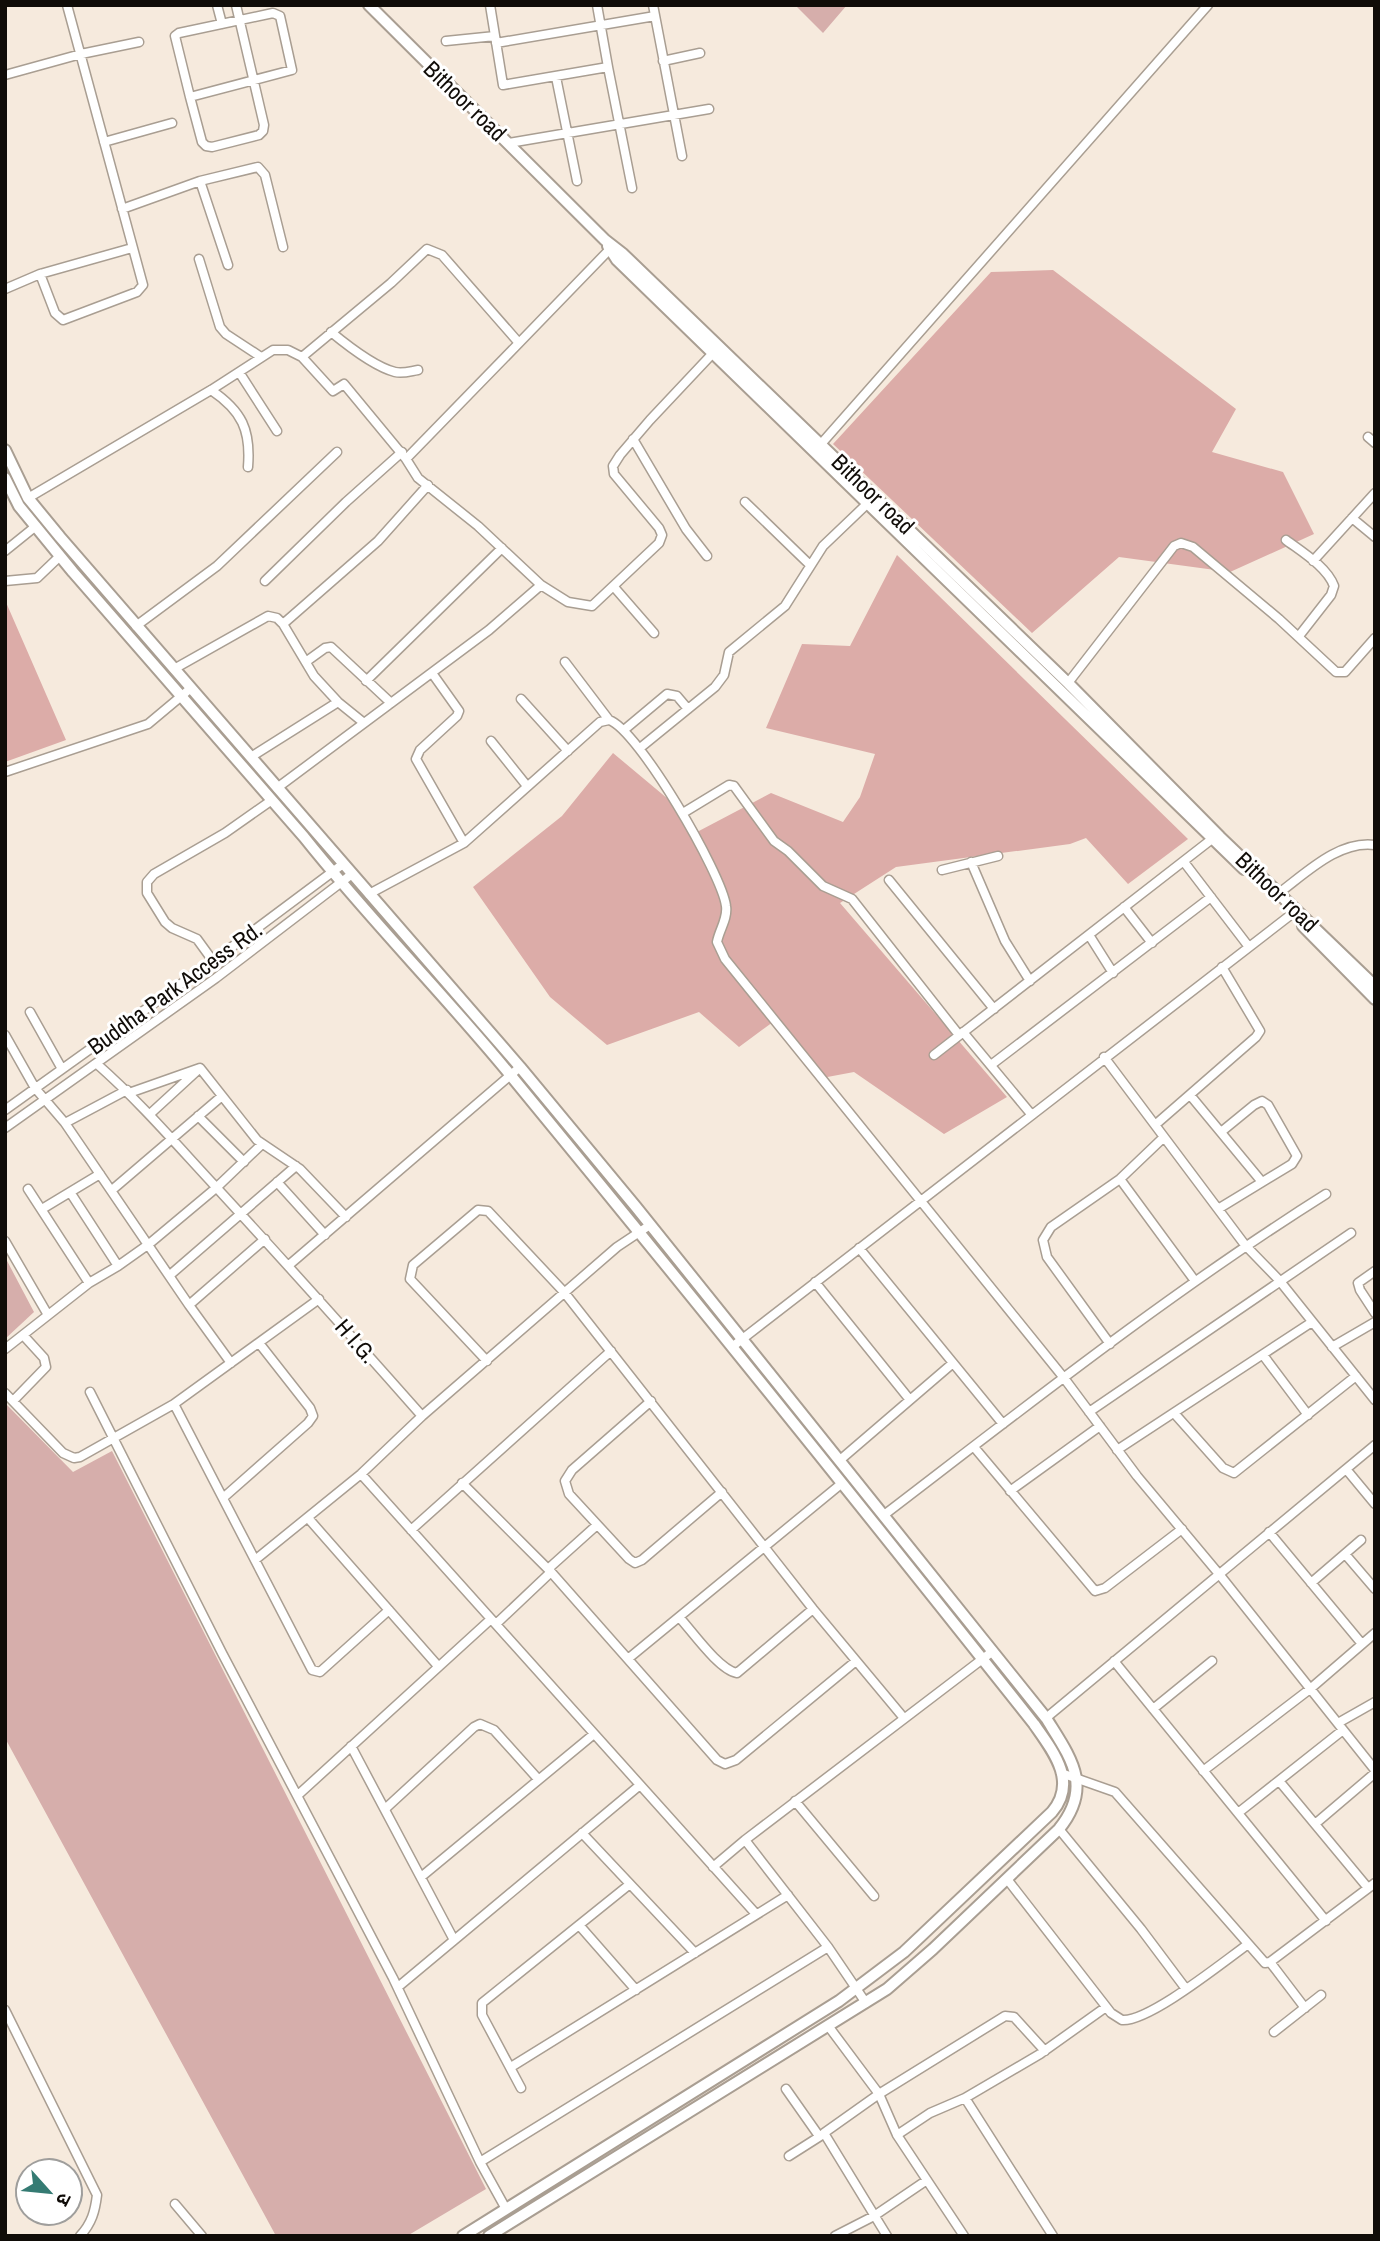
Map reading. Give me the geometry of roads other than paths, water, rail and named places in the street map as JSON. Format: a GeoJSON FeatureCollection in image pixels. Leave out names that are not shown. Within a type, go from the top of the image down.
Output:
{"type":"FeatureCollection","features":[{"type":"Feature","properties":{"kind":"street"},"geometry":{"type":"LineString","coordinates":[[40,274],[57,317],[66,320],[140,290],[143,282],[66,5]]}},
{"type":"Feature","properties":{"kind":"street"},"geometry":{"type":"LineString","coordinates":[[217,5],[222,24]]}},
{"type":"Feature","properties":{"kind":"street"},"geometry":{"type":"LineString","coordinates":[[190,97],[253,80],[289,72],[292,70],[278,13],[239,20],[176,36],[190,97],[202,142],[206,146],[259,135],[263,131],[264,125],[253,80],[239,20],[236,5]]}},
{"type":"Feature","properties":{"kind":"street","name":"Bithoor road"},"geometry":{"type":"LineString","coordinates":[[369,5],[509,143],[607,245],[623,254],[821,444],[1068,683],[1279,893],[1294,912],[1375,986]]}},
{"type":"Feature","properties":{"kind":"street"},"geometry":{"type":"LineString","coordinates":[[490,5],[503,85],[608,67]]}},
{"type":"Feature","properties":{"kind":"street"},"geometry":{"type":"LineString","coordinates":[[597,5],[632,187]]}},
{"type":"Feature","properties":{"kind":"street"},"geometry":{"type":"LineString","coordinates":[[653,5],[682,156]]}},
{"type":"Feature","properties":{"kind":"street"},"geometry":{"type":"LineString","coordinates":[[821,444],[1208,5]]}},
{"type":"Feature","properties":{"kind":"street"},"geometry":{"type":"LineString","coordinates":[[446,41],[495,39],[600,27],[655,16]]}},
{"type":"Feature","properties":{"kind":"street"},"geometry":{"type":"LineString","coordinates":[[5,75],[81,54],[139,42]]}},
{"type":"Feature","properties":{"kind":"street"},"geometry":{"type":"LineString","coordinates":[[663,61],[700,53]]}},
{"type":"Feature","properties":{"kind":"street"},"geometry":{"type":"LineString","coordinates":[[556,77],[577,181]]}},
{"type":"Feature","properties":{"kind":"street"},"geometry":{"type":"LineString","coordinates":[[509,143],[709,110]]}},
{"type":"Feature","properties":{"kind":"street"},"geometry":{"type":"LineString","coordinates":[[104,142],[172,123]]}},
{"type":"Feature","properties":{"kind":"street"},"geometry":{"type":"LineString","coordinates":[[122,209],[253,166],[260,168],[265,175],[283,247]]}},
{"type":"Feature","properties":{"kind":"street"},"geometry":{"type":"LineString","coordinates":[[201,181],[228,265]]}},
{"type":"Feature","properties":{"kind":"street"},"geometry":{"type":"LineString","coordinates":[[265,581],[346,502],[404,455],[519,343],[607,245],[617,260],[1212,839],[1294,912],[1375,999]]}},
{"type":"Feature","properties":{"kind":"street"},"geometry":{"type":"LineString","coordinates":[[5,289],[40,274],[132,248]]}},
{"type":"Feature","properties":{"kind":"street"},"geometry":{"type":"LineString","coordinates":[[302,356],[431,248],[442,255],[519,343]]}},
{"type":"Feature","properties":{"kind":"street"},"geometry":{"type":"LineString","coordinates":[[199,259],[220,327],[226,334],[261,357]]}},
{"type":"Feature","properties":{"kind":"street"},"geometry":{"type":"LineString","coordinates":[[331,332],[357,352],[390,370],[399,373],[418,370]]}},
{"type":"Feature","properties":{"kind":"street"},"geometry":{"type":"LineString","coordinates":[[28,498],[211,390],[261,357],[279,349],[302,356],[333,391],[344,384],[404,455],[414,473],[468,517],[541,585],[561,599],[587,607],[598,602],[614,587],[659,543],[662,535],[619,481],[612,470],[615,462],[714,352]]}},
{"type":"Feature","properties":{"kind":"street"},"geometry":{"type":"LineString","coordinates":[[239,372],[278,431]]}},
{"type":"Feature","properties":{"kind":"street"},"geometry":{"type":"LineString","coordinates":[[211,390],[229,402],[238,415],[248,440],[248,467]]}},
{"type":"Feature","properties":{"kind":"street"},"geometry":{"type":"LineString","coordinates":[[634,439],[687,529],[707,556]]}},
{"type":"Feature","properties":{"kind":"street"},"geometry":{"type":"LineString","coordinates":[[5,450],[28,498],[369,894],[515,1071],[638,1232],[982,1659],[1050,1747],[1061,1773],[1063,1794],[1052,1812],[904,1952],[857,1989],[463,2236]]}},
{"type":"Feature","properties":{"kind":"street"},"geometry":{"type":"LineString","coordinates":[[136,626],[217,566],[337,452]]}},
{"type":"Feature","properties":{"kind":"street"},"geometry":{"type":"LineString","coordinates":[[5,478],[19,506],[60,556],[272,800],[340,883],[515,1071],[650,1225],[1046,1718],[1067,1752],[1077,1778],[1075,1805],[1059,1829],[900,1979],[829,2027],[489,2236]]}},
{"type":"Feature","properties":{"kind":"street"},"geometry":{"type":"LineString","coordinates":[[283,624],[378,541],[428,485]]}},
{"type":"Feature","properties":{"kind":"street"},"geometry":{"type":"LineString","coordinates":[[1313,561],[1375,493]]}},
{"type":"Feature","properties":{"kind":"street"},"geometry":{"type":"LineString","coordinates":[[745,502],[810,565]]}},
{"type":"Feature","properties":{"kind":"street"},"geometry":{"type":"LineString","coordinates":[[640,748],[720,681],[729,652],[790,600],[823,547],[868,503]]}},
{"type":"Feature","properties":{"kind":"street"},"geometry":{"type":"LineString","coordinates":[[1352,518],[1375,537]]}},
{"type":"Feature","properties":{"kind":"street"},"geometry":{"type":"LineString","coordinates":[[5,551],[36,526]]}},
{"type":"Feature","properties":{"kind":"street"},"geometry":{"type":"LineString","coordinates":[[1286,540],[1313,561],[1331,579],[1334,586],[1331,595],[1299,636]]}},
{"type":"Feature","properties":{"kind":"street"},"geometry":{"type":"LineString","coordinates":[[1068,683],[1174,546],[1181,543],[1193,547],[1299,636],[1331,668],[1342,673],[1375,638]]}},
{"type":"Feature","properties":{"kind":"street"},"geometry":{"type":"LineString","coordinates":[[366,681],[502,548]]}},
{"type":"Feature","properties":{"kind":"street"},"geometry":{"type":"LineString","coordinates":[[5,581],[37,579],[60,556]]}},
{"type":"Feature","properties":{"kind":"street"},"geometry":{"type":"LineString","coordinates":[[277,788],[489,630],[541,585]]}},
{"type":"Feature","properties":{"kind":"street"},"geometry":{"type":"LineString","coordinates":[[614,587],[654,634]]}},
{"type":"Feature","properties":{"kind":"street"},"geometry":{"type":"LineString","coordinates":[[174,669],[268,616],[274,616],[283,624],[314,676],[338,702],[363,723]]}},
{"type":"Feature","properties":{"kind":"street"},"geometry":{"type":"LineString","coordinates":[[307,661],[329,646],[391,703]]}},
{"type":"Feature","properties":{"kind":"street"},"geometry":{"type":"LineString","coordinates":[[565,662],[609,720],[624,730],[640,748],[683,813],[725,901],[727,911],[718,935],[719,950],[1064,1378],[1117,1450],[1340,1727],[1371,1758],[1375,1771],[1315,1824]]}},
{"type":"Feature","properties":{"kind":"street"},"geometry":{"type":"LineString","coordinates":[[432,673],[459,710],[457,716],[420,750],[416,759],[464,843]]}},
{"type":"Feature","properties":{"kind":"street"},"geometry":{"type":"LineString","coordinates":[[5,772],[148,724],[191,688]]}},
{"type":"Feature","properties":{"kind":"street"},"geometry":{"type":"LineString","coordinates":[[624,730],[667,694],[677,696],[688,709]]}},
{"type":"Feature","properties":{"kind":"street"},"geometry":{"type":"LineString","coordinates":[[521,699],[568,751]]}},
{"type":"Feature","properties":{"kind":"street"},"geometry":{"type":"LineString","coordinates":[[251,757],[338,702]]}},
{"type":"Feature","properties":{"kind":"street"},"geometry":{"type":"LineString","coordinates":[[369,894],[464,843],[600,722],[609,720]]}},
{"type":"Feature","properties":{"kind":"street"},"geometry":{"type":"LineString","coordinates":[[491,741],[527,786]]}},
{"type":"Feature","properties":{"kind":"street"},"geometry":{"type":"LineString","coordinates":[[683,813],[729,785],[734,786],[774,841],[789,851],[823,886],[852,899],[961,1034],[991,1065],[1031,1114]]}},
{"type":"Feature","properties":{"kind":"street"},"geometry":{"type":"LineString","coordinates":[[213,961],[197,939],[167,925],[146,893],[147,882],[154,874],[225,833],[272,800]]}},
{"type":"Feature","properties":{"kind":"street"},"geometry":{"type":"LineString","coordinates":[[934,1055],[1212,839]]}},
{"type":"Feature","properties":{"kind":"street"},"geometry":{"type":"LineString","coordinates":[[1279,893],[1343,850],[1359,844],[1375,845]]}},
{"type":"Feature","properties":{"kind":"street"},"geometry":{"type":"LineString","coordinates":[[942,870],[998,856]]}},
{"type":"Feature","properties":{"kind":"street"},"geometry":{"type":"LineString","coordinates":[[971,862],[1001,934],[1030,981]]}},
{"type":"Feature","properties":{"kind":"street"},"geometry":{"type":"LineString","coordinates":[[1184,862],[1249,947]]}},
{"type":"Feature","properties":{"kind":"street","name":"Buddha Park Access Rd."},"geometry":{"type":"LineString","coordinates":[[5,1110],[343,864]]}},
{"type":"Feature","properties":{"kind":"street","name":"Buddha Park Access Rd."},"geometry":{"type":"LineString","coordinates":[[5,1128],[216,978],[352,874]]}},
{"type":"Feature","properties":{"kind":"street"},"geometry":{"type":"LineString","coordinates":[[889,880],[994,1009]]}},
{"type":"Feature","properties":{"kind":"street"},"geometry":{"type":"LineString","coordinates":[[991,1065],[1211,897]]}},
{"type":"Feature","properties":{"kind":"street"},"geometry":{"type":"LineString","coordinates":[[1124,907],[1152,943]]}},
{"type":"Feature","properties":{"kind":"street"},"geometry":{"type":"LineString","coordinates":[[732,1347],[1294,912]]}},
{"type":"Feature","properties":{"kind":"street"},"geometry":{"type":"LineString","coordinates":[[1089,935],[1113,973]]}},
{"type":"Feature","properties":{"kind":"street"},"geometry":{"type":"LineString","coordinates":[[1155,1125],[1260,1031],[1223,967]]}},
{"type":"Feature","properties":{"kind":"street"},"geometry":{"type":"LineString","coordinates":[[30,1012],[62,1069]]}},
{"type":"Feature","properties":{"kind":"street"},"geometry":{"type":"LineString","coordinates":[[5,1035],[35,1088],[65,1123],[189,1306],[231,1363]]}},
{"type":"Feature","properties":{"kind":"street"},"geometry":{"type":"LineString","coordinates":[[1104,1057],[1245,1245],[1279,1280],[1375,1400]]}},
{"type":"Feature","properties":{"kind":"street","name":"H I.G."},"geometry":{"type":"LineString","coordinates":[[97,1064],[150,1114],[289,1265],[422,1416]]}},
{"type":"Feature","properties":{"kind":"street"},"geometry":{"type":"LineString","coordinates":[[200,1068],[247,1129],[262,1144],[296,1166],[346,1217]]}},
{"type":"Feature","properties":{"kind":"street"},"geometry":{"type":"LineString","coordinates":[[65,1123],[128,1091],[200,1068]]}},
{"type":"Feature","properties":{"kind":"street"},"geometry":{"type":"LineString","coordinates":[[150,1114],[200,1068]]}},
{"type":"Feature","properties":{"kind":"street"},"geometry":{"type":"LineString","coordinates":[[289,1265],[515,1071]]}},
{"type":"Feature","properties":{"kind":"street"},"geometry":{"type":"LineString","coordinates":[[1190,1095],[1262,1182]]}},
{"type":"Feature","properties":{"kind":"street"},"geometry":{"type":"LineString","coordinates":[[111,1190],[222,1096]]}},
{"type":"Feature","properties":{"kind":"street"},"geometry":{"type":"LineString","coordinates":[[1218,1209],[1292,1164],[1297,1156],[1268,1105],[1258,1102],[1221,1132]]}},
{"type":"Feature","properties":{"kind":"street"},"geometry":{"type":"LineString","coordinates":[[198,1116],[244,1162]]}},
{"type":"Feature","properties":{"kind":"street"},"geometry":{"type":"LineString","coordinates":[[1110,1344],[1047,1257],[1043,1240],[1051,1227],[1119,1179],[1164,1137]]}},
{"type":"Feature","properties":{"kind":"street"},"geometry":{"type":"LineString","coordinates":[[5,1349],[89,1283],[149,1244],[216,1188],[262,1144]]}},
{"type":"Feature","properties":{"kind":"street"},"geometry":{"type":"LineString","coordinates":[[170,1275],[296,1166]]}},
{"type":"Feature","properties":{"kind":"street"},"geometry":{"type":"LineString","coordinates":[[42,1209],[100,1174]]}},
{"type":"Feature","properties":{"kind":"street"},"geometry":{"type":"LineString","coordinates":[[1119,1179],[1195,1281]]}},
{"type":"Feature","properties":{"kind":"street"},"geometry":{"type":"LineString","coordinates":[[277,1182],[325,1235]]}},
{"type":"Feature","properties":{"kind":"street"},"geometry":{"type":"LineString","coordinates":[[28,1189],[89,1283]]}},
{"type":"Feature","properties":{"kind":"street"},"geometry":{"type":"LineString","coordinates":[[70,1192],[118,1266]]}},
{"type":"Feature","properties":{"kind":"street"},"geometry":{"type":"LineString","coordinates":[[884,1515],[1195,1281],[1245,1245],[1326,1194]]}},
{"type":"Feature","properties":{"kind":"street"},"geometry":{"type":"LineString","coordinates":[[487,1362],[410,1279],[413,1265],[478,1210],[488,1212],[564,1292],[813,1609],[904,1717]]}},
{"type":"Feature","properties":{"kind":"street"},"geometry":{"type":"LineString","coordinates":[[255,1560],[361,1474],[422,1416],[617,1247],[650,1225]]}},
{"type":"Feature","properties":{"kind":"street"},"geometry":{"type":"LineString","coordinates":[[1089,1412],[1351,1233]]}},
{"type":"Feature","properties":{"kind":"street"},"geometry":{"type":"LineString","coordinates":[[189,1306],[265,1239]]}},
{"type":"Feature","properties":{"kind":"street"},"geometry":{"type":"LineString","coordinates":[[5,1241],[48,1315]]}},
{"type":"Feature","properties":{"kind":"street"},"geometry":{"type":"LineString","coordinates":[[859,1248],[1003,1424]]}},
{"type":"Feature","properties":{"kind":"street"},"geometry":{"type":"LineString","coordinates":[[1375,1271],[1358,1283],[1375,1313]]}},
{"type":"Feature","properties":{"kind":"street"},"geometry":{"type":"LineString","coordinates":[[816,1282],[910,1400]]}},
{"type":"Feature","properties":{"kind":"street"},"geometry":{"type":"LineString","coordinates":[[5,1393],[68,1457],[80,1457],[174,1404],[319,1299]]}},
{"type":"Feature","properties":{"kind":"street"},"geometry":{"type":"LineString","coordinates":[[1117,1450],[1312,1322]]}},
{"type":"Feature","properties":{"kind":"street"},"geometry":{"type":"LineString","coordinates":[[1332,1347],[1375,1322]]}},
{"type":"Feature","properties":{"kind":"street"},"geometry":{"type":"LineString","coordinates":[[13,1401],[41,1374],[47,1364],[23,1335]]}},
{"type":"Feature","properties":{"kind":"street"},"geometry":{"type":"LineString","coordinates":[[223,1498],[313,1416],[310,1408],[259,1343]]}},
{"type":"Feature","properties":{"kind":"street"},"geometry":{"type":"LineString","coordinates":[[411,1530],[611,1351]]}},
{"type":"Feature","properties":{"kind":"street"},"geometry":{"type":"LineString","coordinates":[[1263,1355],[1308,1415]]}},
{"type":"Feature","properties":{"kind":"street"},"geometry":{"type":"LineString","coordinates":[[840,1460],[953,1363]]}},
{"type":"Feature","properties":{"kind":"street"},"geometry":{"type":"LineString","coordinates":[[1174,1413],[1223,1468],[1234,1473],[1356,1376]]}},
{"type":"Feature","properties":{"kind":"street"},"geometry":{"type":"LineString","coordinates":[[90,1392],[222,1654],[398,1987],[480,2162],[506,2209]]}},
{"type":"Feature","properties":{"kind":"street"},"geometry":{"type":"LineString","coordinates":[[651,1401],[572,1470],[565,1484],[569,1494],[629,1559],[638,1562],[722,1492]]}},
{"type":"Feature","properties":{"kind":"street"},"geometry":{"type":"LineString","coordinates":[[174,1404],[308,1666],[316,1672],[320,1671],[389,1610]]}},
{"type":"Feature","properties":{"kind":"street"},"geometry":{"type":"LineString","coordinates":[[1010,1490],[1100,1426]]}},
{"type":"Feature","properties":{"kind":"street"},"geometry":{"type":"LineString","coordinates":[[1046,1718],[1375,1445]]}},
{"type":"Feature","properties":{"kind":"street"},"geometry":{"type":"LineString","coordinates":[[974,1447],[1095,1591],[1102,1590],[1182,1529]]}},
{"type":"Feature","properties":{"kind":"street"},"geometry":{"type":"LineString","coordinates":[[1346,1469],[1375,1504]]}},
{"type":"Feature","properties":{"kind":"street"},"geometry":{"type":"LineString","coordinates":[[361,1474],[756,1914]]}},
{"type":"Feature","properties":{"kind":"street"},"geometry":{"type":"LineString","coordinates":[[462,1483],[549,1570],[717,1760],[729,1764],[856,1661]]}},
{"type":"Feature","properties":{"kind":"street"},"geometry":{"type":"LineString","coordinates":[[629,1658],[841,1484]]}},
{"type":"Feature","properties":{"kind":"street"},"geometry":{"type":"LineString","coordinates":[[308,1518],[438,1666]]}},
{"type":"Feature","properties":{"kind":"street"},"geometry":{"type":"LineString","coordinates":[[298,1795],[597,1525]]}},
{"type":"Feature","properties":{"kind":"street"},"geometry":{"type":"LineString","coordinates":[[1269,1532],[1362,1644]]}},
{"type":"Feature","properties":{"kind":"street"},"geometry":{"type":"LineString","coordinates":[[1311,1583],[1361,1540]]}},
{"type":"Feature","properties":{"kind":"street"},"geometry":{"type":"LineString","coordinates":[[1345,1554],[1375,1588]]}},
{"type":"Feature","properties":{"kind":"street"},"geometry":{"type":"LineString","coordinates":[[679,1617],[723,1665],[737,1673],[813,1609]]}},
{"type":"Feature","properties":{"kind":"street"},"geometry":{"type":"LineString","coordinates":[[1203,1770],[1310,1689],[1375,1633]]}},
{"type":"Feature","properties":{"kind":"street"},"geometry":{"type":"LineString","coordinates":[[713,1867],[795,1801],[993,1651]]}},
{"type":"Feature","properties":{"kind":"street"},"geometry":{"type":"LineString","coordinates":[[1114,1661],[1326,1922]]}},
{"type":"Feature","properties":{"kind":"street"},"geometry":{"type":"LineString","coordinates":[[1153,1709],[1212,1661]]}},
{"type":"Feature","properties":{"kind":"street"},"geometry":{"type":"LineString","coordinates":[[1238,1813],[1280,1782],[1340,1727],[1375,1702]]}},
{"type":"Feature","properties":{"kind":"street"},"geometry":{"type":"LineString","coordinates":[[385,1809],[480,1724],[494,1730],[538,1779]]}},
{"type":"Feature","properties":{"kind":"street"},"geometry":{"type":"LineString","coordinates":[[421,1877],[594,1734]]}},
{"type":"Feature","properties":{"kind":"street"},"geometry":{"type":"LineString","coordinates":[[351,1746],[454,1940]]}},
{"type":"Feature","properties":{"kind":"street"},"geometry":{"type":"LineString","coordinates":[[1061,1773],[1115,1792],[1261,1961],[1270,1962],[1371,1886],[1280,1782]]}},
{"type":"Feature","properties":{"kind":"street"},"geometry":{"type":"LineString","coordinates":[[398,1987],[640,1785]]}},
{"type":"Feature","properties":{"kind":"street"},"geometry":{"type":"LineString","coordinates":[[795,1801],[874,1896]]}},
{"type":"Feature","properties":{"kind":"street"},"geometry":{"type":"LineString","coordinates":[[1059,1829],[1186,1989]]}},
{"type":"Feature","properties":{"kind":"street"},"geometry":{"type":"LineString","coordinates":[[582,1833],[695,1953]]}},
{"type":"Feature","properties":{"kind":"street"},"geometry":{"type":"LineString","coordinates":[[745,1840],[828,1947],[866,2003]]}},
{"type":"Feature","properties":{"kind":"street"},"geometry":{"type":"LineString","coordinates":[[1007,1879],[1106,2007],[1117,2017],[1128,2021],[1138,2018],[1186,1989],[1247,1945]]}},
{"type":"Feature","properties":{"kind":"street"},"geometry":{"type":"LineString","coordinates":[[521,2088],[482,2015],[482,2003],[630,1884]]}},
{"type":"Feature","properties":{"kind":"street"},"geometry":{"type":"LineString","coordinates":[[511,2067],[788,1895]]}},
{"type":"Feature","properties":{"kind":"street"},"geometry":{"type":"LineString","coordinates":[[579,1925],[636,1990]]}},
{"type":"Feature","properties":{"kind":"street"},"geometry":{"type":"LineString","coordinates":[[480,2162],[828,1947]]}},
{"type":"Feature","properties":{"kind":"street"},"geometry":{"type":"LineString","coordinates":[[1270,1962],[1305,2008]]}},
{"type":"Feature","properties":{"kind":"street"},"geometry":{"type":"LineString","coordinates":[[1274,2032],[1321,1994]]}},
{"type":"Feature","properties":{"kind":"street"},"geometry":{"type":"LineString","coordinates":[[897,2135],[930,2113],[964,2098],[1045,2051],[1106,2007]]}},
{"type":"Feature","properties":{"kind":"street"},"geometry":{"type":"LineString","coordinates":[[5,2010],[96,2194],[96,2210],[91,2223],[80,2236]]}},
{"type":"Feature","properties":{"kind":"street"},"geometry":{"type":"LineString","coordinates":[[789,2156],[879,2094],[1005,2016],[1014,2017],[1045,2051]]}},
{"type":"Feature","properties":{"kind":"street"},"geometry":{"type":"LineString","coordinates":[[829,2027],[879,2094],[897,2135],[964,2236]]}},
{"type":"Feature","properties":{"kind":"street"},"geometry":{"type":"LineString","coordinates":[[786,2089],[822,2135],[887,2236]]}},
{"type":"Feature","properties":{"kind":"street"},"geometry":{"type":"LineString","coordinates":[[964,2098],[1053,2236]]}},
{"type":"Feature","properties":{"kind":"street"},"geometry":{"type":"LineString","coordinates":[[835,2236],[874,2216],[928,2180]]}},
{"type":"Feature","properties":{"kind":"street"},"geometry":{"type":"LineString","coordinates":[[175,2204],[202,2236]]}},
{"type":"Feature","properties":{"kind":"street"},"geometry":{"type":"LineString","coordinates":[[495,2216],[503,2228]]}}]}
